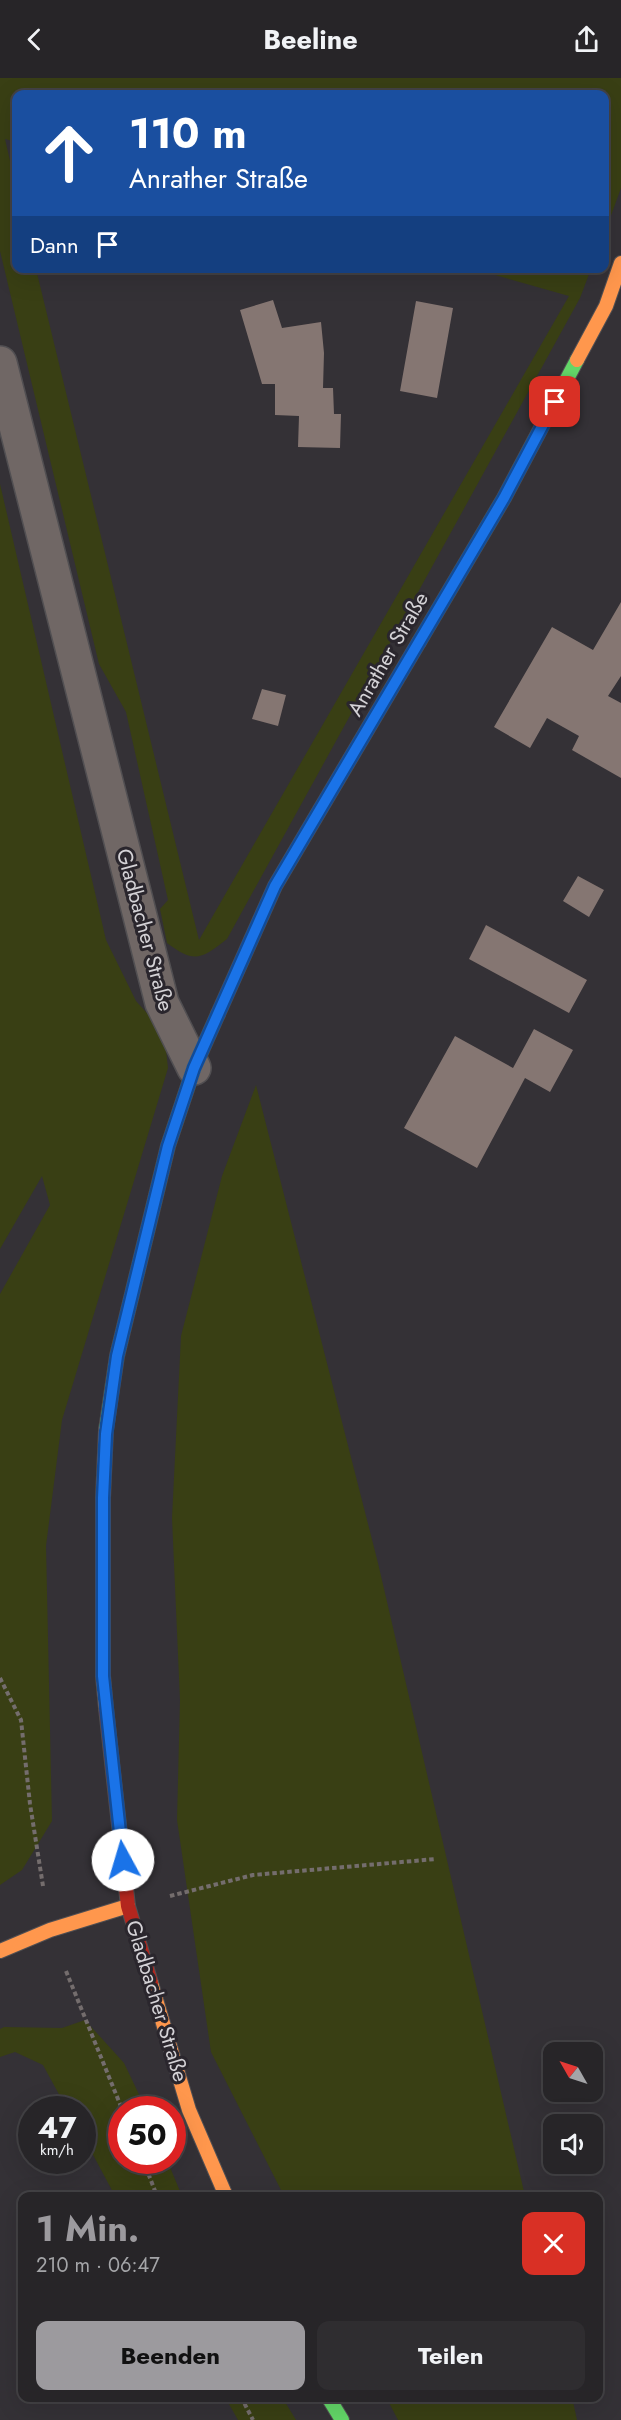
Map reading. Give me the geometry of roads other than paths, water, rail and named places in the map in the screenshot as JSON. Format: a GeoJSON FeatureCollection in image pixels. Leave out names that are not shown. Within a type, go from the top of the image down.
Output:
{"type":"FeatureCollection","features":[{"type":"Feature","properties":{"kind":"main road","name":"Anrather Straße"},"geometry":{"type":"LineString","coordinates":[[194,1068],[275,886],[504,498],[606,306],[621,263]]}},
{"type":"Feature","properties":{"kind":"main road","name":"Gladbacher Straße"},"geometry":{"type":"LineString","coordinates":[[194,1068],[168,1146],[117,1356],[106,1434],[103,1498],[103,1676],[128,1906],[189,2110],[224,2192]]}},
{"type":"Feature","properties":{"kind":"main road"},"geometry":{"type":"LineString","coordinates":[[0,1950],[50,1930],[128,1906]]}},
{"type":"Feature","properties":{"kind":"main road"},"geometry":{"type":"LineString","coordinates":[[331,2402],[342,2420]]}},
{"type":"Feature","properties":{"kind":"street","name":"Gladbacher Straße"},"geometry":{"type":"LineString","coordinates":[[0,363],[162,1003],[194,1068]]}}]}
